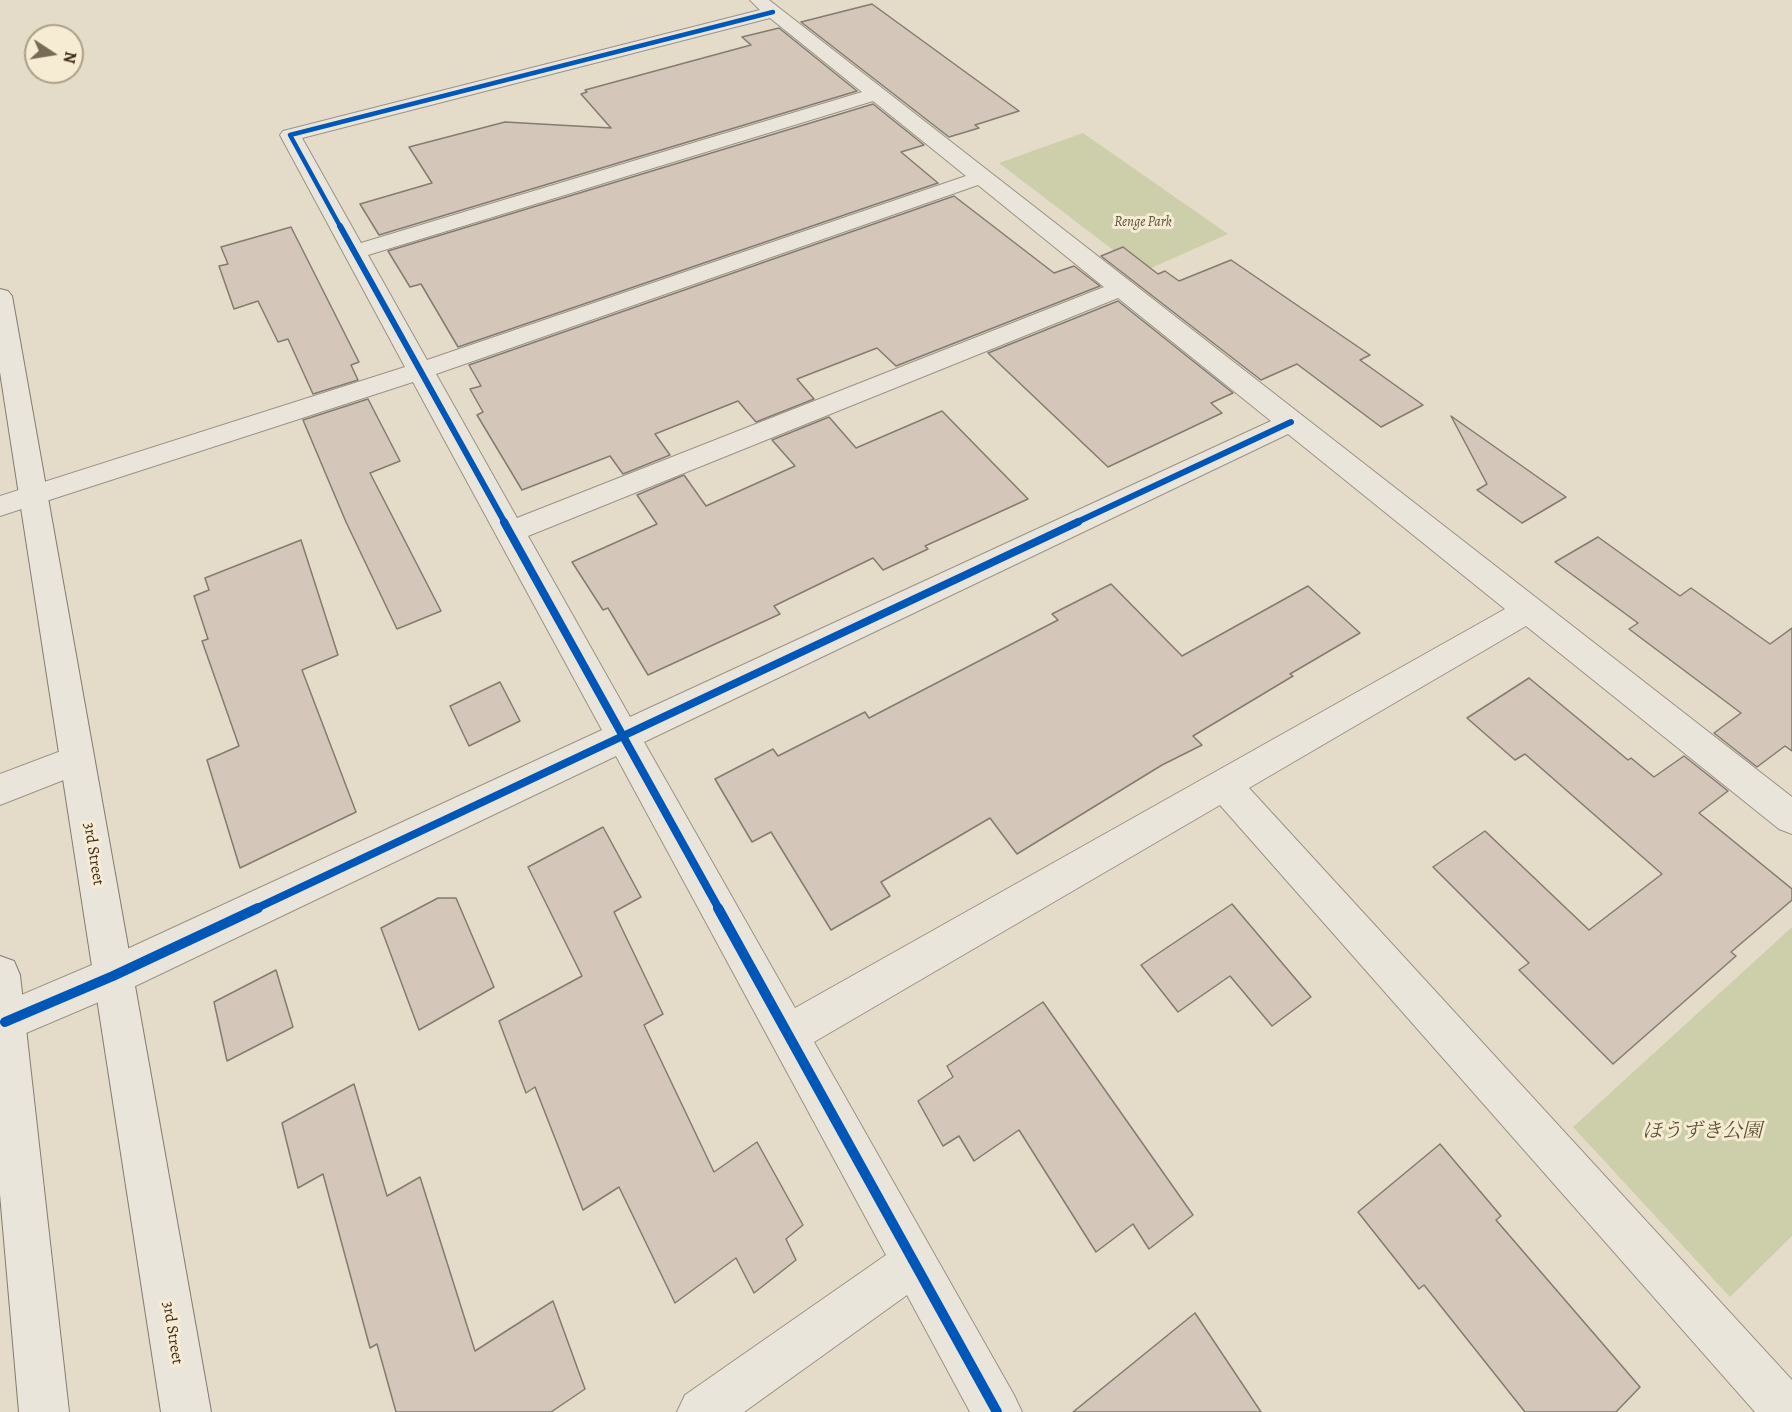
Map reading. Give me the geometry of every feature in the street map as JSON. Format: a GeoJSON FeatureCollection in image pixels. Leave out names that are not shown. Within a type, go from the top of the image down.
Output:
{"type":"FeatureCollection","features":[{"type":"Feature","properties":{"kind":"street"},"geometry":{"type":"LineString","coordinates":[[997,1412],[290,135],[765,6],[1792,818]]}},
{"type":"Feature","properties":{"kind":"street"},"geometry":{"type":"LineString","coordinates":[[354,252],[876,94]]}},
{"type":"Feature","properties":{"kind":"street"},"geometry":{"type":"LineString","coordinates":[[16,500],[420,371],[982,177]]}},
{"type":"Feature","properties":{"kind":"street"},"geometry":{"type":"LineString","coordinates":[[510,532],[1122,288]]}},
{"type":"Feature","properties":{"kind":"street","name":"3rd Street"},"geometry":{"type":"LineString","coordinates":[[0,296],[16,500],[77,760],[186,1412]]}},
{"type":"Feature","properties":{"kind":"street"},"geometry":{"type":"LineString","coordinates":[[5,1022],[113,976],[1291,422]]}},
{"type":"Feature","properties":{"kind":"street"},"geometry":{"type":"LineString","coordinates":[[787,1035],[1528,610]]}},
{"type":"Feature","properties":{"kind":"street"},"geometry":{"type":"LineString","coordinates":[[0,790],[77,760]]}},
{"type":"Feature","properties":{"kind":"street"},"geometry":{"type":"LineString","coordinates":[[1224,785],[1788,1412]]}},
{"type":"Feature","properties":{"kind":"street"},"geometry":{"type":"LineString","coordinates":[[0,975],[5,1022],[7,1120],[44,1412]]}},
{"type":"Feature","properties":{"kind":"street"},"geometry":{"type":"LineString","coordinates":[[702,1412],[914,1263]]}},
{"type":"Feature","properties":{"kind":"green space","name":"Renge Park"},"geometry":{"type":"Polygon","coordinates":[[[1083,133],[1228,234],[1142,272],[999,163],[1083,133]]]}},
{"type":"Feature","properties":{"kind":"green space","name":"ほうずき公園"},"geometry":{"type":"Polygon","coordinates":[[[1792,927],[1792,1236],[1730,1297],[1573,1127],[1792,927]]]}},
{"type":"Feature","properties":{"kind":"building"},"geometry":{"type":"Polygon","coordinates":[[[872,4],[1019,111],[975,125],[979,128],[949,137],[801,22],[872,4]]]}},
{"type":"Feature","properties":{"kind":"building"},"geometry":{"type":"Polygon","coordinates":[[[779,28],[857,91],[379,235],[360,204],[432,183],[409,147],[505,122],[611,128],[581,94],[587,92],[585,90],[751,45],[742,37],[779,28]]]}},
{"type":"Feature","properties":{"kind":"building"},"geometry":{"type":"Polygon","coordinates":[[[873,104],[924,145],[901,152],[938,183],[458,347],[421,284],[410,287],[388,251],[873,104]]]}},
{"type":"Feature","properties":{"kind":"building"},"geometry":{"type":"Polygon","coordinates":[[[954,196],[1054,273],[1074,266],[1100,286],[896,366],[877,348],[797,379],[814,399],[756,422],[738,401],[655,434],[670,455],[623,474],[610,456],[522,490],[477,415],[483,412],[470,389],[481,386],[469,365],[954,196]]]}},
{"type":"Feature","properties":{"kind":"building"},"geometry":{"type":"Polygon","coordinates":[[[291,227],[359,362],[351,365],[358,380],[313,394],[288,339],[278,342],[258,301],[234,309],[219,266],[228,264],[221,247],[291,227]]]}},
{"type":"Feature","properties":{"kind":"building"},"geometry":{"type":"Polygon","coordinates":[[[1123,247],[1158,274],[1165,271],[1179,281],[1231,260],[1370,355],[1360,360],[1423,405],[1381,427],[1297,364],[1261,380],[1101,256],[1123,247]]]}},
{"type":"Feature","properties":{"kind":"building"},"geometry":{"type":"Polygon","coordinates":[[[1118,301],[1233,393],[1211,403],[1222,413],[1108,467],[988,353],[1118,301]]]}},
{"type":"Feature","properties":{"kind":"building"},"geometry":{"type":"Polygon","coordinates":[[[368,399],[400,461],[370,473],[441,611],[397,629],[346,522],[303,420],[368,399]]]}},
{"type":"Feature","properties":{"kind":"building"},"geometry":{"type":"Polygon","coordinates":[[[942,411],[1028,499],[925,546],[928,549],[883,570],[873,558],[774,606],[780,614],[648,675],[608,608],[603,610],[572,562],[657,524],[637,495],[684,475],[706,506],[795,466],[772,440],[829,417],[856,448],[942,411]]]}},
{"type":"Feature","properties":{"kind":"building"},"geometry":{"type":"Polygon","coordinates":[[[1451,416],[1566,497],[1522,523],[1477,490],[1487,484],[1451,416]]]}},
{"type":"Feature","properties":{"kind":"building"},"geometry":{"type":"Polygon","coordinates":[[[1598,537],[1680,596],[1691,588],[1770,644],[1792,628],[1792,751],[1785,746],[1757,767],[1714,733],[1741,713],[1629,629],[1638,623],[1555,562],[1598,537]]]}},
{"type":"Feature","properties":{"kind":"building"},"geometry":{"type":"Polygon","coordinates":[[[301,540],[338,655],[302,670],[356,812],[240,868],[207,760],[239,746],[202,641],[208,639],[194,596],[209,590],[205,578],[301,540]]]}},
{"type":"Feature","properties":{"kind":"building"},"geometry":{"type":"Polygon","coordinates":[[[1111,584],[1182,656],[1308,586],[1360,633],[1290,674],[1293,676],[1193,736],[1202,745],[1162,765],[1017,854],[990,818],[881,882],[890,896],[831,930],[771,832],[752,842],[715,779],[773,749],[778,756],[865,712],[869,718],[1058,620],[1052,614],[1111,584]]]}},
{"type":"Feature","properties":{"kind":"building"},"geometry":{"type":"Polygon","coordinates":[[[1529,678],[1628,760],[1631,758],[1654,777],[1684,756],[1728,791],[1699,813],[1792,889],[1792,900],[1731,952],[1736,956],[1613,1064],[1519,970],[1529,963],[1433,867],[1485,831],[1589,930],[1662,874],[1525,754],[1515,760],[1467,718],[1529,678]]]}},
{"type":"Feature","properties":{"kind":"building"},"geometry":{"type":"Polygon","coordinates":[[[500,682],[520,721],[469,746],[450,706],[500,682]]]}},
{"type":"Feature","properties":{"kind":"building"},"geometry":{"type":"Polygon","coordinates":[[[603,827],[641,897],[614,912],[663,1014],[644,1025],[714,1172],[757,1142],[803,1225],[786,1239],[796,1260],[754,1293],[736,1258],[675,1303],[619,1187],[583,1210],[535,1087],[526,1093],[499,1021],[582,976],[528,867],[603,827]]]}},
{"type":"Feature","properties":{"kind":"building"},"geometry":{"type":"Polygon","coordinates":[[[438,898],[456,898],[494,987],[419,1030],[381,928],[438,898]]]}},
{"type":"Feature","properties":{"kind":"building"},"geometry":{"type":"Polygon","coordinates":[[[1232,904],[1311,997],[1272,1026],[1230,976],[1178,1012],[1141,965],[1232,904]]]}},
{"type":"Feature","properties":{"kind":"building"},"geometry":{"type":"Polygon","coordinates":[[[276,970],[293,1027],[227,1061],[214,1002],[276,970]]]}},
{"type":"Feature","properties":{"kind":"building"},"geometry":{"type":"Polygon","coordinates":[[[1043,1002],[1193,1215],[1149,1249],[1133,1224],[1096,1252],[1019,1130],[974,1161],[959,1136],[943,1146],[918,1101],[953,1077],[947,1066],[1043,1002]]]}},
{"type":"Feature","properties":{"kind":"building"},"geometry":{"type":"Polygon","coordinates":[[[354,1084],[387,1196],[420,1177],[475,1351],[553,1301],[585,1389],[551,1412],[396,1412],[377,1344],[370,1348],[323,1174],[298,1188],[282,1123],[354,1084]]]}},
{"type":"Feature","properties":{"kind":"building"},"geometry":{"type":"Polygon","coordinates":[[[1440,1144],[1501,1216],[1496,1220],[1640,1387],[1616,1412],[1525,1412],[1424,1285],[1419,1289],[1358,1212],[1440,1144]]]}},
{"type":"Feature","properties":{"kind":"building"},"geometry":{"type":"Polygon","coordinates":[[[1195,1313],[1261,1412],[1073,1412],[1195,1313]]]}},
{"type":"Feature","properties":{"kind":"cycle path"},"geometry":{"type":"LineString","coordinates":[[773,12],[290,135],[997,1412]]}},
{"type":"Feature","properties":{"kind":"cycle path"},"geometry":{"type":"LineString","coordinates":[[5,1022],[113,976],[1291,422]]}}]}
